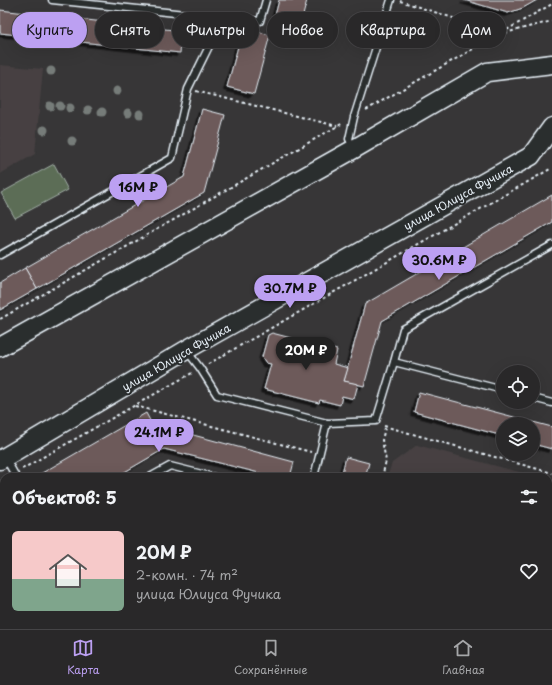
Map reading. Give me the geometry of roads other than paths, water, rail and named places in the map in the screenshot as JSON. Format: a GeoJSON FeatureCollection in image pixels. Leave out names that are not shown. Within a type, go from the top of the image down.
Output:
{"type":"FeatureCollection","features":[{"type":"Feature","properties":{"kind":"main road"},"geometry":{"type":"LineString","coordinates":[[0,346],[487,72],[552,64]]}},
{"type":"Feature","properties":{"kind":"main road","name":"улица Юлиуса Фучика"},"geometry":{"type":"LineString","coordinates":[[2,459],[186,350],[532,156],[552,127]]}},
{"type":"Feature","properties":{"kind":"lane"},"geometry":{"type":"LineString","coordinates":[[52,0],[102,2],[178,12]]}},
{"type":"Feature","properties":{"kind":"lane"},"geometry":{"type":"LineString","coordinates":[[259,21],[266,0]]}},
{"type":"Feature","properties":{"kind":"lane"},"geometry":{"type":"LineString","coordinates":[[354,148],[349,138],[354,117],[391,0]]}},
{"type":"Feature","properties":{"kind":"lane"},"geometry":{"type":"LineString","coordinates":[[0,255],[172,158],[188,89],[208,48]]}},
{"type":"Feature","properties":{"kind":"lane"},"geometry":{"type":"LineString","coordinates":[[186,350],[200,368],[217,395],[327,423],[376,421],[403,329],[552,244]]}},
{"type":"Feature","properties":{"kind":"lane"},"geometry":{"type":"LineString","coordinates":[[394,362],[496,388]]}},
{"type":"Feature","properties":{"kind":"lane"},"geometry":{"type":"LineString","coordinates":[[540,400],[552,403]]}},
{"type":"Feature","properties":{"kind":"lane"},"geometry":{"type":"LineString","coordinates":[[315,473],[327,423]]}},
{"type":"Feature","properties":{"kind":"lane"},"geometry":{"type":"LineString","coordinates":[[2,459],[13,473]]}},
{"type":"Feature","properties":{"kind":"lane"},"geometry":{"type":"LineString","coordinates":[[157,473],[170,466],[198,473]]}}]}
